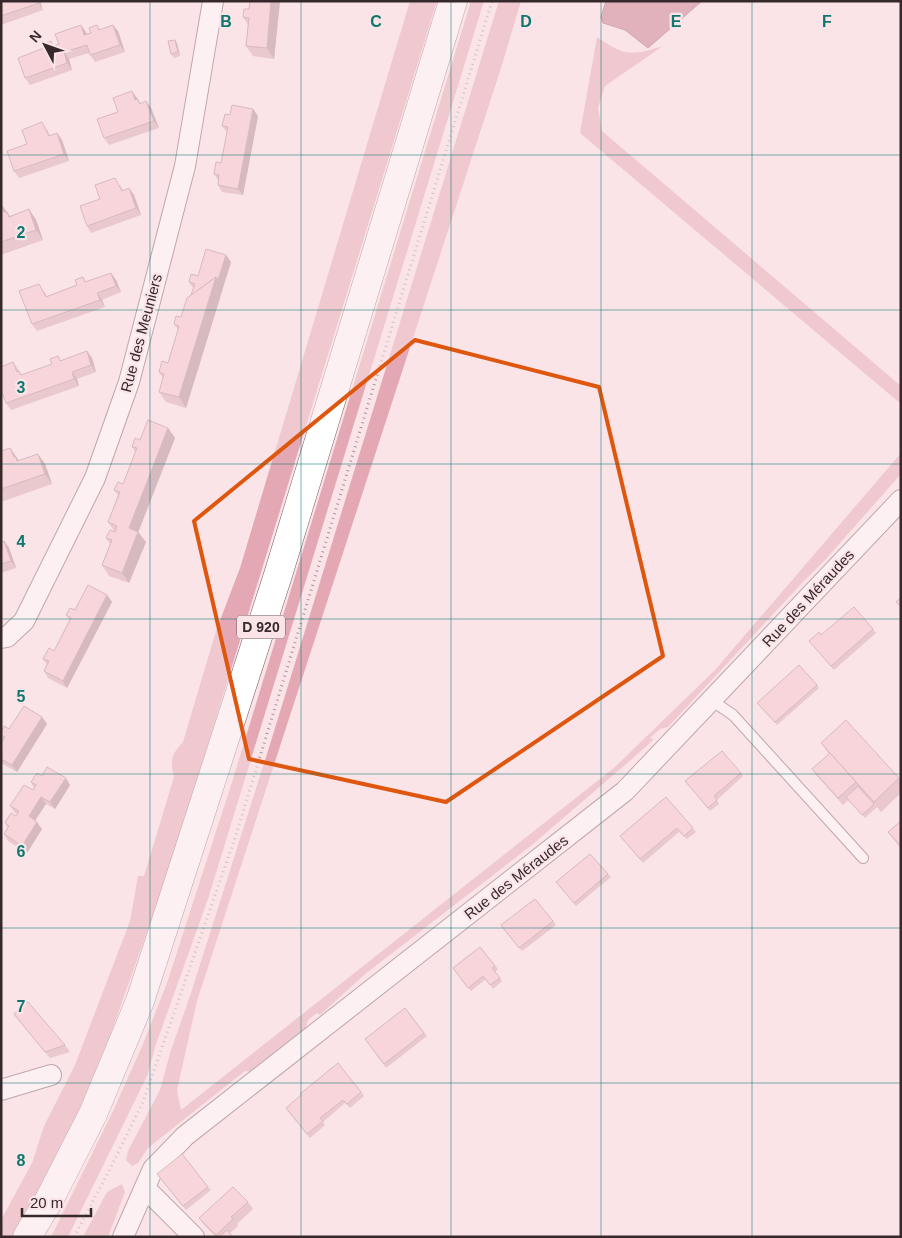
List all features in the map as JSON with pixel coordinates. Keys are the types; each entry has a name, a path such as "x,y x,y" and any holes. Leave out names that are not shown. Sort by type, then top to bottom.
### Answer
{"main road":[{"name":"D 920","path":"27,1237 49,1200 93,1114 140,1002 281,565 453,1"}],"street":[{"name":"Rue des Meuniers","path":"1,638 7,637 24,621 95,478 129,382 185,166 213,1"},
{"name":"Rue des Méraudes","path":"123,1237 153,1168 185,1136 625,791 901,500"},
{"path":"1,1090 51,1075"},
{"path":"145,1188 194,1237"}],"lane":[{"path":"711,700 733,715 863,858"}],"path":[{"path":"74,1237 143,1102 235,838 492,1"}],"highlighted area":[{"path":"415,340 599,387 663,656 446,802 249,759 194,521"}],"shaded area":[{"path":"410,1 437,1 172,861 110,1036 76,1117 15,1237 1,1237 1,1220 32,1163 44,1126 75,1065 130,921 138,876 144,876 174,777 173,758 183,742 216,631 240,568"},
{"path":"471,1 484,1 208,899 155,1047 148,1074 68,1237 51,1237 114,1109 143,1044 167,983 233,779"},
{"path":"499,1 521,1 502,65 197,1001 177,1090 181,1110 615,767 715,670 901,453 901,474 825,560 668,727 660,729 650,738 654,739 640,752 532,845 364,975 320,1015 317,1013 308,1020 306,1028 250,1072 245,1071 148,1148 138,1163 132,1166 126,1160 128,1151 160,1090 171,1050 267,754"},
{"path":"606,1 702,1 648,48 625,30 603,23 601,17"},
{"path":"597,37 621,51 635,53 663,46 605,86 598,108 602,131 901,386 901,404 580,133"},
{"path":"122,1184 125,1192 108,1237 83,1237 107,1192"}],"building":[{"path":"1,1 38,1 39,3 1,16"},
{"path":"250,1 271,1 267,48 246,46 249,18 243,17 244,9 249,9"},
{"path":"81,25 84,35 91,33 89,28 97,25 99,30 113,25 120,45 90,55 87,45 64,52 67,63 25,78 18,58 44,48 43,44 51,41 53,46 59,44 55,34"},
{"path":"175,40 178,52 171,54 168,41"},
{"path":"132,91 135,100 137,99 140,104 146,101 154,121 104,138 97,119 118,112 113,98"},
{"path":"232,105 253,109 238,189 218,185 219,175 214,174 216,162 221,163 228,127 222,126 225,114 230,115"},
{"path":"42,122 49,136 57,133 64,154 14,171 7,151 27,144 22,130"},
{"path":"115,178 122,191 129,188 136,208 87,226 80,206 100,199 95,185"},
{"path":"1,204 4,212 7,212 9,217 29,209 36,230 1,242"},
{"path":"206,249 226,255 218,280 216,277 191,295 195,284 189,282 191,274 198,276"},
{"path":"111,273 116,286 97,293 100,300 32,324 19,291 39,284 46,297 77,285 75,280 83,277 85,282"},
{"path":"216,277 179,397 159,392 164,374 159,372 162,361 168,363 179,326 174,324 176,316 181,317 187,298"},
{"path":"87,351 91,365 72,372 74,379 6,403 1,390 1,367 13,362 17,372 19,371 21,375 52,364 50,359 58,356 60,361"},
{"path":"148,420 168,428 129,528 138,532 122,573 102,565 112,540 106,538 110,530 115,532 117,526 108,522 120,492 114,490 118,482 123,484 137,448 132,447 135,438 140,440"},
{"path":"10,448 17,461 38,454 45,474 1,489 1,451"},
{"path":"4,541 11,561 1,564 1,542"},
{"path":"88,585 107,595 63,681 44,671 49,661 43,659 49,648 54,651 71,618 66,615 70,608 75,610"},
{"path":"901,597 901,607 896,602"},
{"path":"854,607 873,629 831,666 809,641 819,632 821,635"},
{"path":"799,665 817,685 775,722 757,703"},
{"path":"24,706 42,717 12,765 1,759 1,743 5,737 1,735 1,732 4,726 9,729"},
{"path":"846,720 899,778 874,802 821,743"},
{"path":"722,751 741,773 714,796 717,800 708,808 685,781"},
{"path":"830,753 856,782 838,798 812,769"},
{"path":"47,767 66,778 50,802 41,797 29,816 37,822 22,846 4,834 9,826 5,823 11,813 16,816 19,811 10,806 24,785 33,790 36,785 31,782 37,773 42,776"},
{"path":"858,786 874,804 862,815 846,797"},
{"path":"666,797 693,828 684,836 677,828 640,859 620,836"},
{"path":"901,821 901,846 888,832"},
{"path":"590,854 608,874 574,903 556,882"},
{"path":"535,899 553,921 519,948 501,925"},
{"path":"480,947 495,966 492,968 500,978 490,985 483,976 468,988 453,968"},
{"path":"28,1002 65,1045 45,1052 14,1014"},
{"path":"405,1008 424,1033 384,1064 365,1039"},
{"path":"338,1063 361,1092 347,1104 343,1100 320,1118 323,1121 307,1134 286,1108"},
{"path":"182,1154 208,1187 183,1206 157,1174"},
{"path":"233,1187 248,1202 231,1217 233,1219 216,1235 199,1218"},
{"path":"227,1230 233,1237 219,1237"}]}
